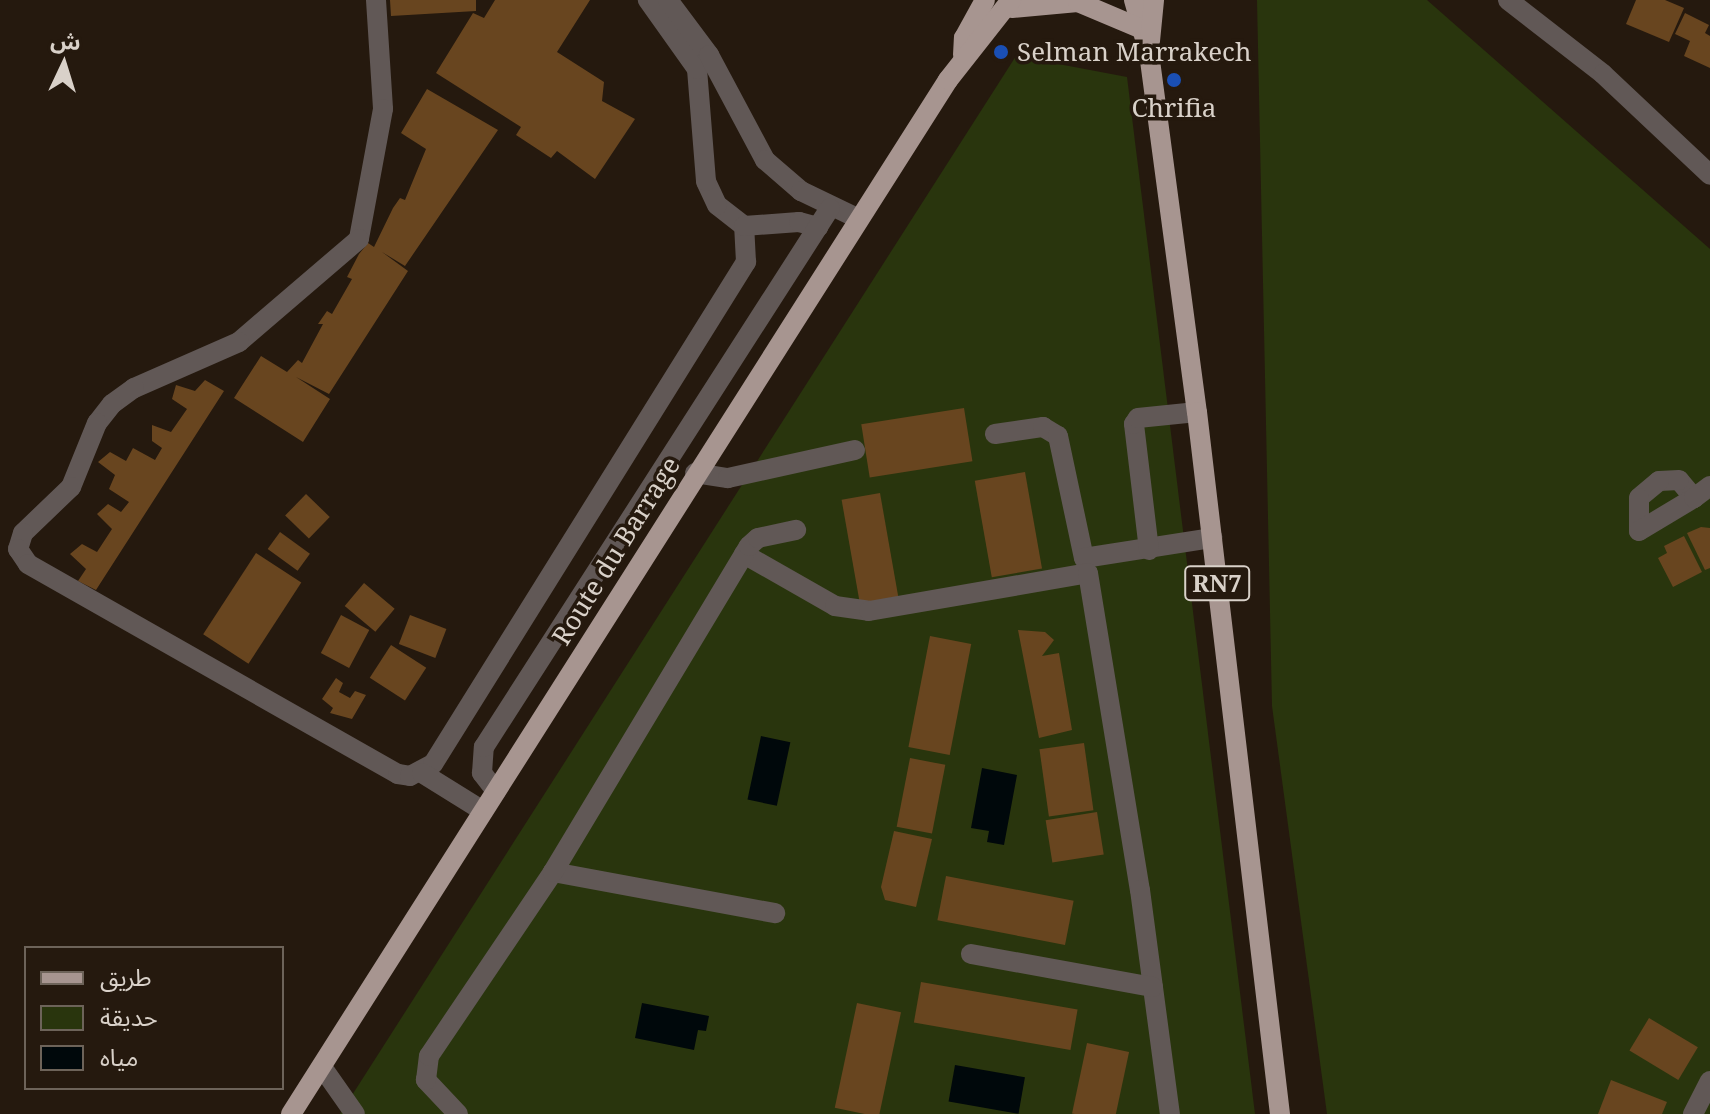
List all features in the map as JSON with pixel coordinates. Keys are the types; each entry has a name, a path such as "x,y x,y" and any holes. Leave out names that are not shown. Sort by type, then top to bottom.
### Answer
{"main road":[{"path":"962,59 964,38 985,0"},
{"name":"RN7","path":"1134,0 1149,53 1197,412 1280,1114"},
{"name":"RN7","path":"1149,53 1154,0"},
{"path":"1016,3 1078,2 1142,29"},
{"name":"Route du Barrage","path":"291,1114 695,473 962,59 993,22 1016,3"}],"street":[{"path":"376,0 383,109 359,239 239,342 134,388 112,404 97,423 71,487 23,533 18,549 28,564 398,774 422,773 483,811"},
{"path":"422,773 433,764 742,271 748,244 744,226 717,205 708,190 697,69 648,0"},
{"path":"668,0 709,55 765,160 782,178 830,208 859,219"},
{"path":"1508,0 1603,74 1710,175"},
{"path":"496,791 482,773 484,747 830,208"},
{"path":"744,226 799,222 818,227"},
{"path":"1149,550 1134,424 1138,418 1197,412"},
{"path":"995,434 1043,427 1058,436 1084,558 1212,538"},
{"path":"695,473 728,478 855,450"},
{"path":"458,1114 426,1080 424,1066 553,872 744,554 758,538 796,530"},
{"path":"744,554 835,606 869,611 1088,573 1170,1114"},
{"path":"553,872 775,913"},
{"path":"971,954 1153,987"},
{"path":"322,1067 355,1114"},
{"path":"1693,1114 1710,1081"}],"green space":[{"path":"1257,0 1427,0 1710,249 1710,1114 1327,1114 1272,706"},
{"path":"1016,56 1127,77 1255,1114 340,1114"}],"water":[{"path":"761,736 790,742 777,806 747,800"},
{"path":"982,768 1017,775 1004,845 987,842 989,831 971,828"},
{"path":"642,1003 709,1016 706,1031 698,1030 694,1050 635,1038"},
{"path":"955,1065 1025,1077 1018,1114 949,1101"}],"building":[{"path":"390,0 476,0 476,11 391,16"},
{"path":"495,0 590,0 557,52 604,82 602,101 635,119 595,179 557,151 551,158 516,135 521,127 436,73 473,13 484,18"},
{"path":"1636,0 1665,0 1684,8 1669,42 1626,24"},
{"path":"1685,13 1709,25 1705,33 1710,36 1710,68 1684,56 1690,41 1675,34"},
{"path":"427,89 498,130 405,266 382,252 408,271 329,394 296,377 330,399 303,442 234,398 261,356 287,372 298,360 302,363 323,324 318,324 327,311 332,314 352,279 347,277 359,254 368,243 374,247 393,208 400,198 405,200 426,149 401,133"},
{"path":"205,380 224,391 96,590 78,581 86,569 70,554 82,544 97,552 112,529 97,514 108,504 121,512 129,502 109,489 115,475 98,462 110,452 126,461 133,448 155,460 162,448 152,441 152,425 171,432 187,409 172,399 176,385 195,391"},
{"path":"964,408 972,461 870,478 861,424"},
{"path":"1025,472 1042,569 992,577 975,481"},
{"path":"880,493 898,596 860,603 842,500"},
{"path":"306,494 330,517 309,539 285,516"},
{"path":"1701,527 1710,528 1710,568 1705,570 1687,533"},
{"path":"280,532 310,554 298,571 268,549"},
{"path":"1684,536 1702,572 1673,587 1658,558 1667,553 1664,546"},
{"path":"256,553 301,582 248,664 203,634"},
{"path":"364,583 395,609 375,632 345,606"},
{"path":"341,615 369,630 349,668 321,653"},
{"path":"410,615 446,629 435,658 399,644"},
{"path":"1018,630 1045,632 1054,640 1042,656 1059,653 1072,730 1039,738"},
{"path":"930,636 971,644 950,755 908,747"},
{"path":"391,645 426,668 405,701 370,678"},
{"path":"336,678 343,683 339,692 350,698 355,691 366,695 352,719 330,713 333,708 322,699"},
{"path":"1084,743 1093,810 1049,817 1039,749"},
{"path":"910,758 945,765 932,834 897,827"},
{"path":"1097,812 1104,854 1052,863 1046,820"},
{"path":"894,831 932,839 916,907 885,900 881,887"},
{"path":"946,876 1074,901 1065,945 937,920"},
{"path":"921,982 1078,1010 1070,1050 914,1022"},
{"path":"857,1003 901,1012 879,1114 835,1108"},
{"path":"1649,1018 1698,1047 1678,1080 1629,1051"},
{"path":"1087,1043 1129,1052 1116,1114 1072,1113"},
{"path":"1611,1080 1667,1102 1662,1114 1598,1114"}],"place":[{"name":"Selman Marrakech","path":"1001,52"},
{"name":"Chrifia","path":"1174,80"}]}
